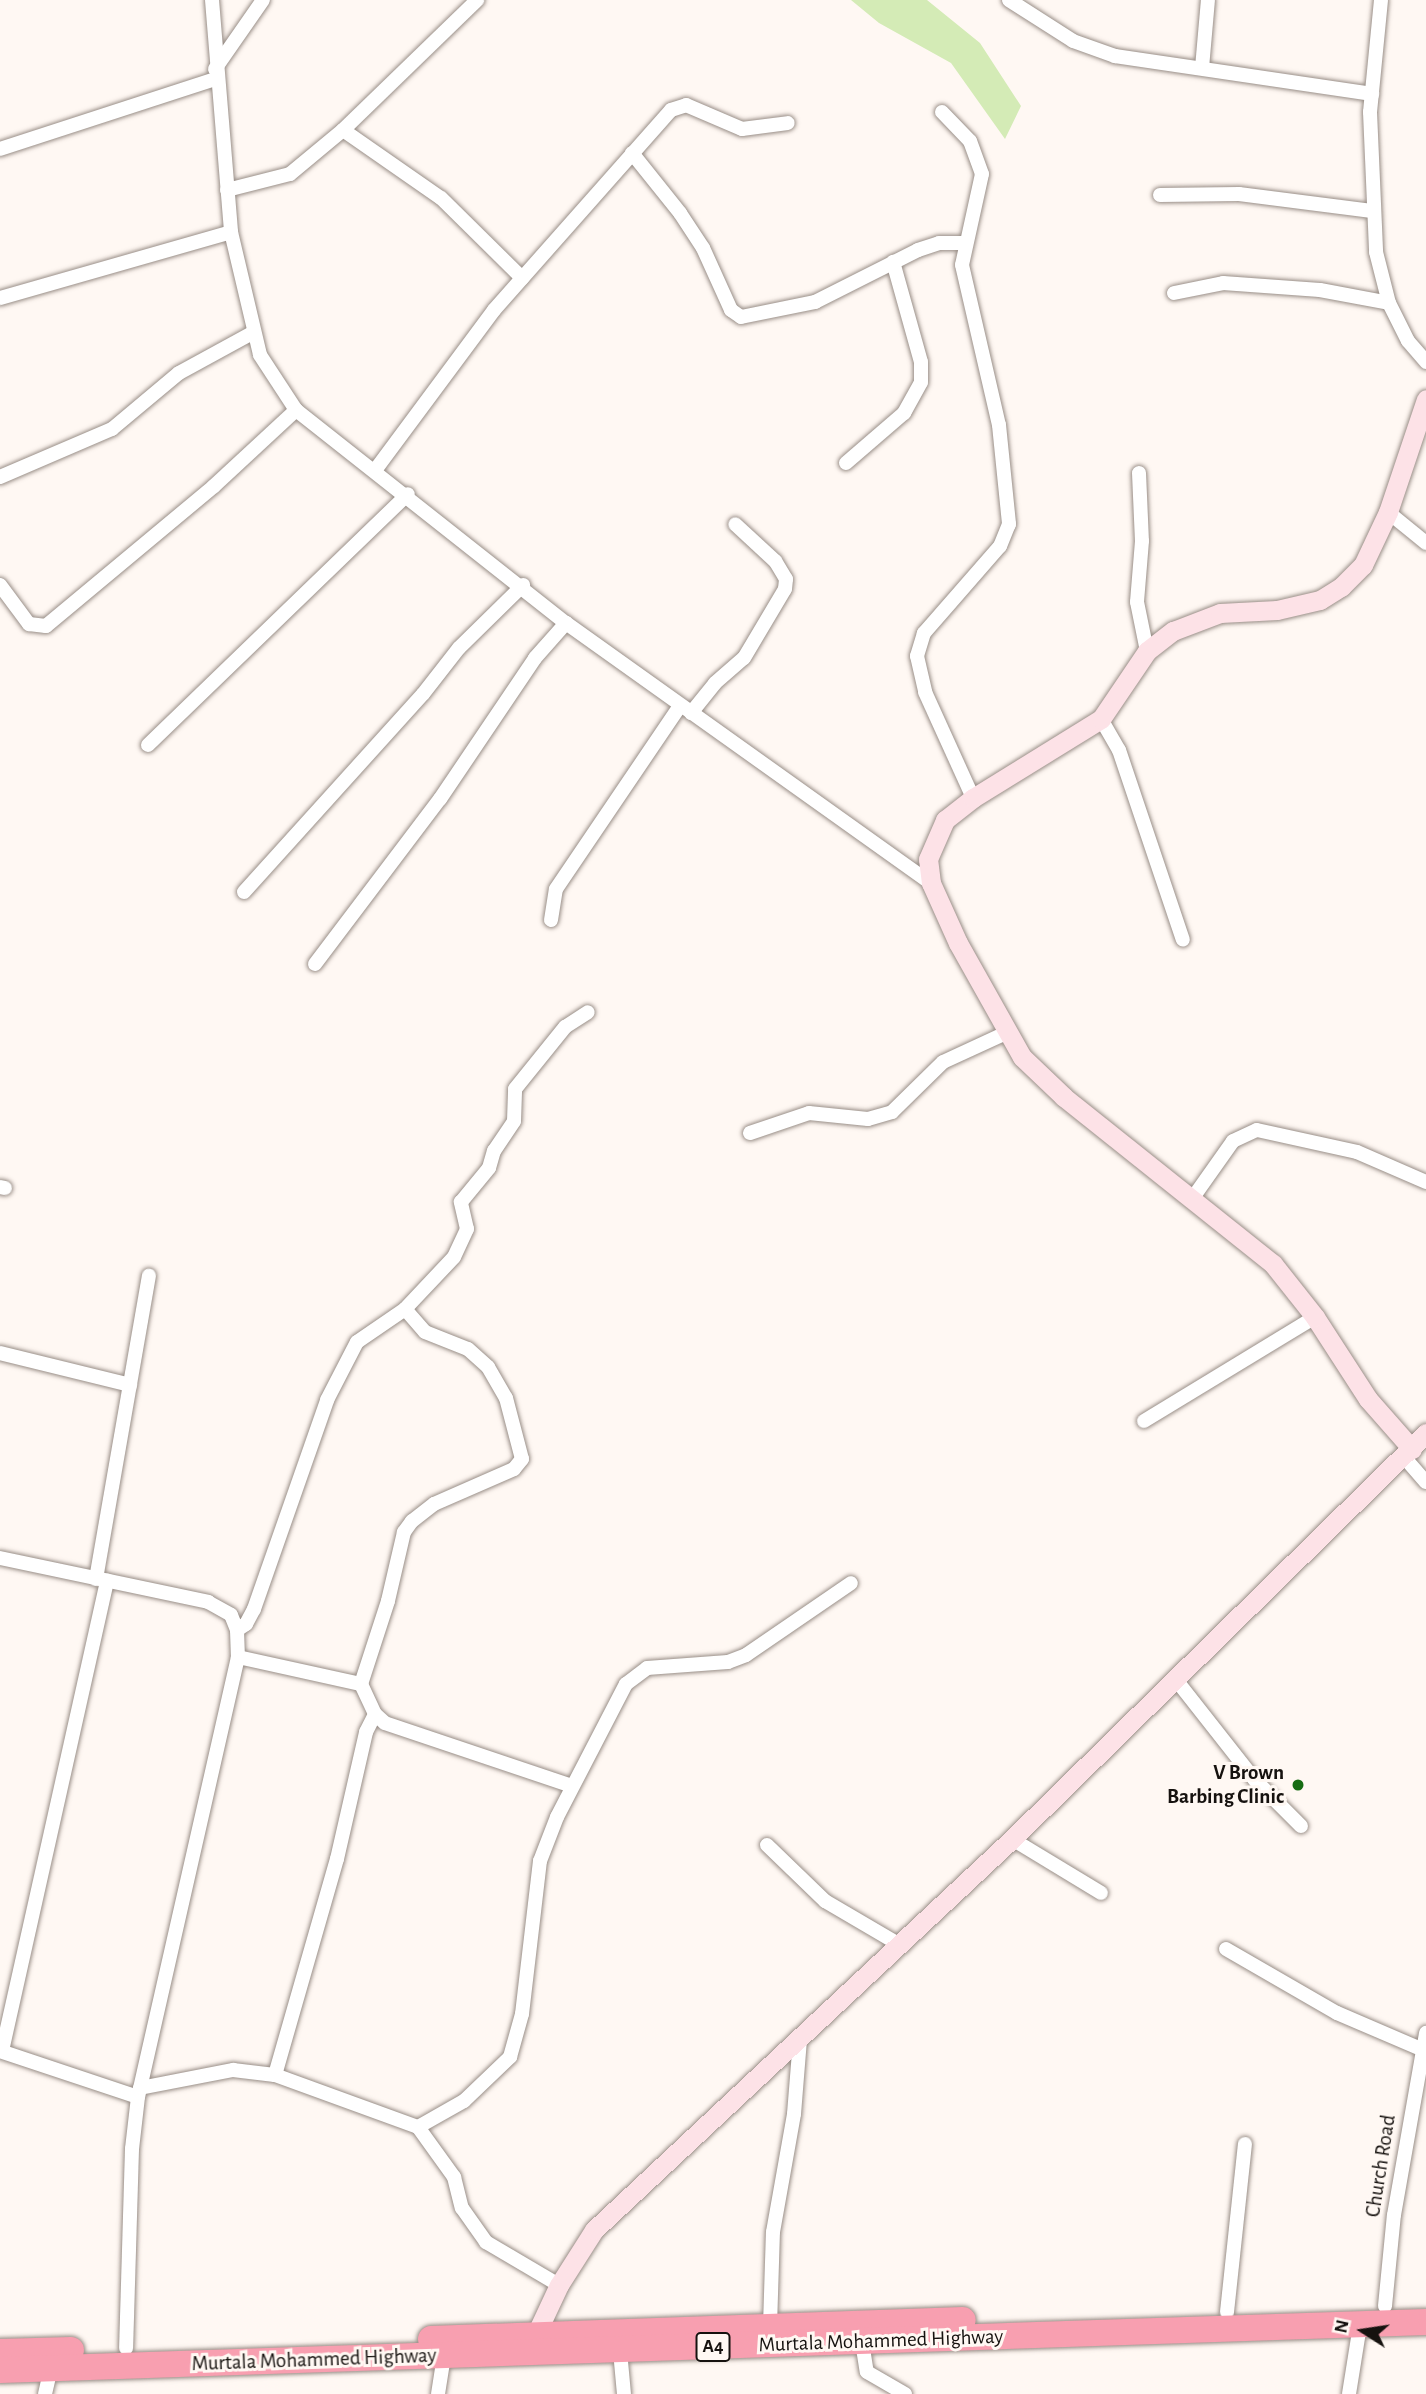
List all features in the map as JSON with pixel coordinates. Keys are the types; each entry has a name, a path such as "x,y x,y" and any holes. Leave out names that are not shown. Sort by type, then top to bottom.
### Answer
{"highway":[{"name":"A4","path":"0,2352 126,2348 312,2351 536,2334 1426,2305"},
{"name":"Murtala Mohammed Highway","path":"0,2370 48,2381 312,2351 444,2356 1426,2322"}],"street":[{"path":"212,0 231,232 252,333 275,384 296,410 408,494 523,585 566,623 931,883"},
{"path":"0,149 216,74 263,0"},
{"path":"227,190 290,174 343,130 477,0"},
{"path":"1009,0 1090,49 1152,63 1372,94"},
{"path":"1202,68 1208,0"},
{"path":"1381,0 1372,94 1372,211 1389,303 1408,341 1426,362"},
{"path":"376,469 522,278 671,110 686,105 742,129 788,123"},
{"path":"942,112 971,141 982,174 966,243 964,279 999,425 1009,524 1000,546 924,633 917,656 925,692 973,798"},
{"path":"343,130 441,198 522,278"},
{"path":"632,153 680,213 703,248 731,310 741,317 815,302 893,262 939,243 966,243"},
{"path":"1160,195 1239,194 1372,211"},
{"path":"0,298 231,232"},
{"path":"846,463 904,413 921,382 921,362 893,262"},
{"path":"1174,293 1223,283 1321,290 1389,303"},
{"path":"0,477 113,429 179,373 252,333"},
{"path":"1426,399 1388,512 1363,565 1331,595 1277,610 1220,613 1196,620 1147,651 1101,719 973,798 945,820 932,842 928,859 931,883 1006,1033 1022,1057 1063,1097 1273,1264 1315,1317 1426,1482"},
{"path":"0,585 29,624 46,626 214,486 296,410"},
{"path":"1139,473 1142,541 1136,602 1147,651"},
{"path":"148,745 408,494"},
{"path":"1388,512 1426,543"},
{"path":"551,920 556,889 685,710 744,658 785,589 786,579 779,567 736,524"},
{"path":"244,892 415,703 459,648 523,585"},
{"path":"315,964 440,799 535,658 566,623"},
{"path":"1101,719 1119,750 1183,940"},
{"path":"237,1630 246,1624 254,1609 322,1413 357,1342 405,1309 462,1244 467,1229 461,1202 485,1174 514,1121 515,1089 565,1027 588,1012"},
{"path":"750,1133 809,1113 867,1119 892,1112 943,1062 1006,1033"},
{"path":"1192,1199 1233,1141 1257,1130 1357,1152 1426,1182"},
{"path":"149,1276 130,1385 102,1580 1,2051 139,2092 233,2070 275,2075 418,2127 454,2177 462,2208 486,2242 559,2285"},
{"path":"405,1309 425,1332 468,1349 488,1367 506,1398 522,1459 514,1469 434,1504 412,1521 398,1552 388,1601 361,1684 375,1714 385,1723 572,1787"},
{"path":"1144,1421 1315,1317"},
{"path":"0,1353 130,1385"},
{"path":"536,2334 559,2285 594,2230 800,2040 1177,1681 1426,1433"},
{"path":"0,1558 222,1607 237,1630 238,1657 139,2092 132,2149 126,2348"},
{"path":"418,2127 464,2101 510,2057 522,2014 540,1861 572,1787 636,1674 647,1668 728,1662 746,1655 851,1583"},
{"path":"238,1657 361,1684"},
{"path":"1177,1681 1255,1780 1301,1826"},
{"path":"275,2075 337,1859 366,1732 375,1714"},
{"path":"1012,1839 1101,1893"},
{"path":"766,1845 825,1902 900,1945"},
{"path":"1226,1949 1337,2013 1420,2049"},
{"name":"Church Road","path":"1385,2306 1420,2049 1426,2033"},
{"path":"770,2326 773,2232 794,2114 800,2040"},
{"path":"1227,2312 1245,2144"},
{"path":"1349,2394 1360,2325"},
{"path":"862,2342 867,2372 905,2394"},
{"path":"620,2351 624,2394"},
{"path":"438,2394 444,2356"}],"green space":[{"path":"851,0 927,0 980,43 1021,106 1005,139 951,63 879,23"}],"place":[{"name":"V Brown Barbing Clinic","path":"1298,1785"}]}
